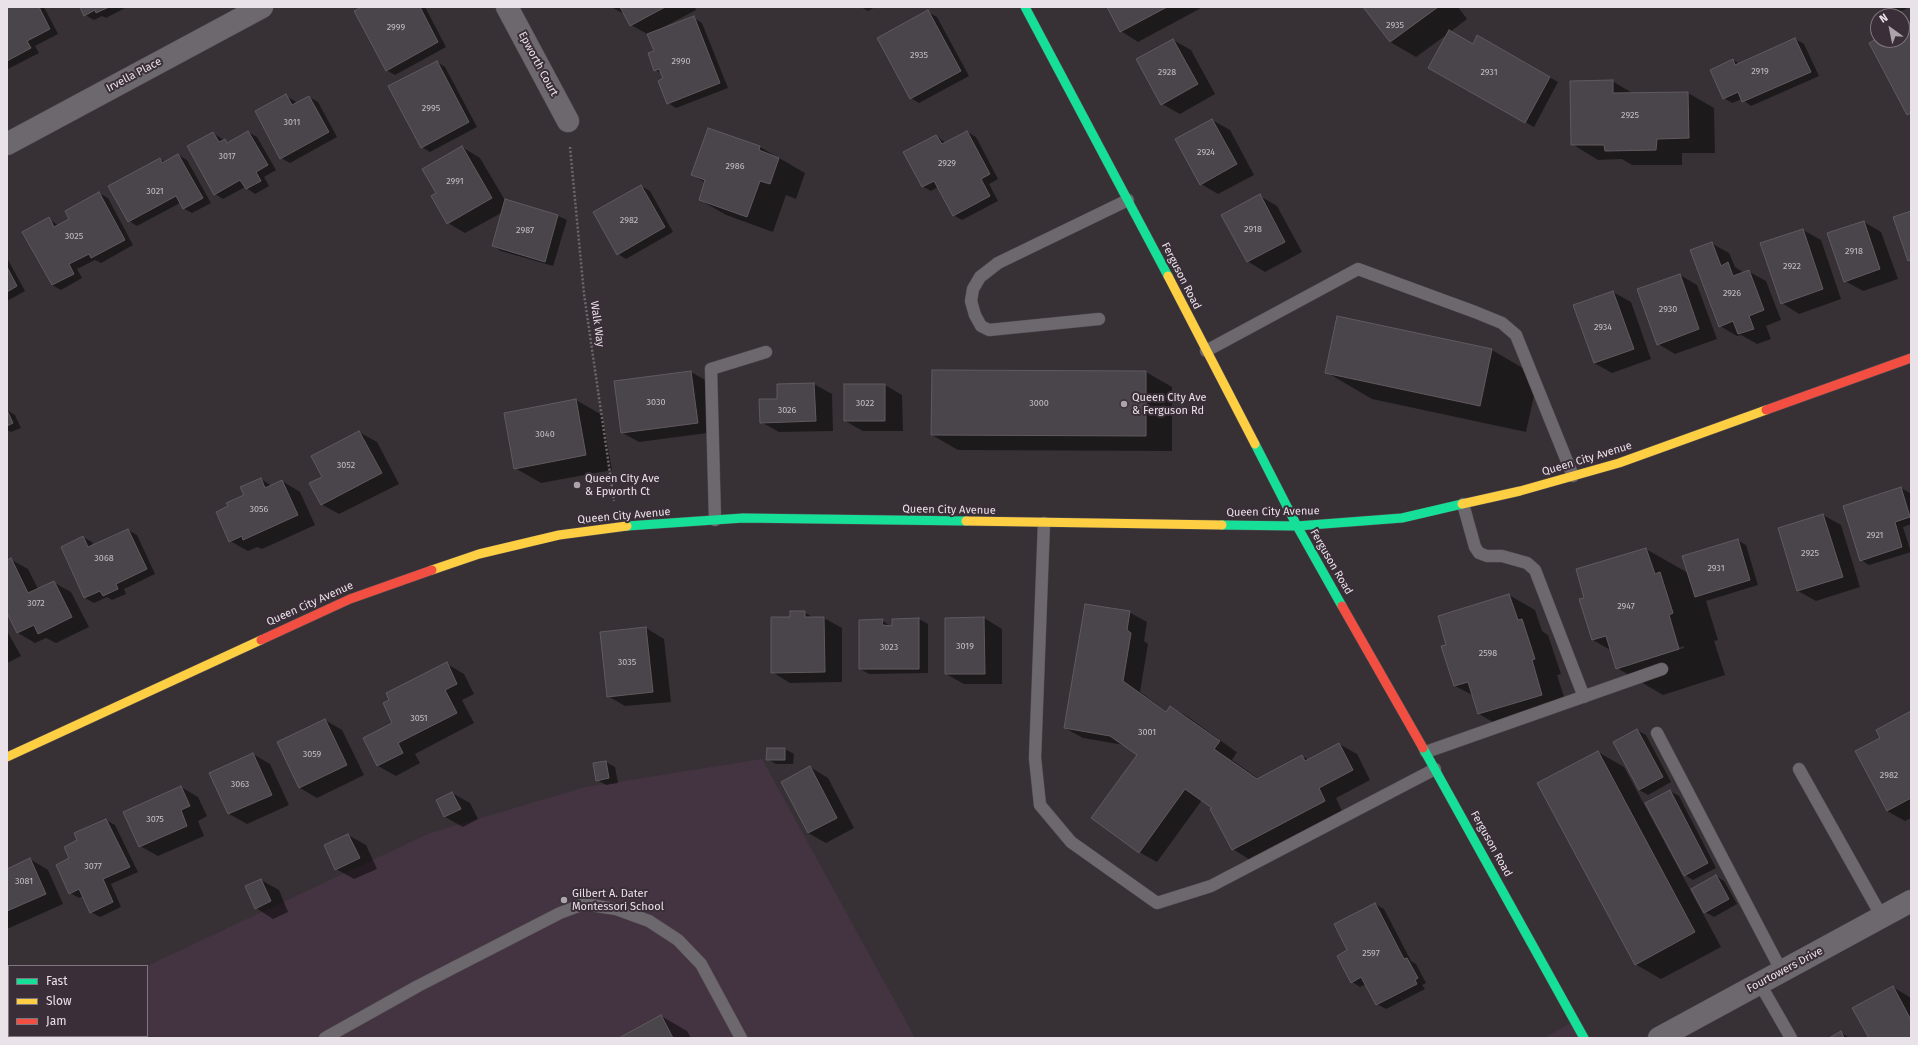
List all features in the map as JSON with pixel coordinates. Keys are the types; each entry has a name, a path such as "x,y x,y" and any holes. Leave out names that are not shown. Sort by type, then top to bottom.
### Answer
{"main road":[{"name":"Ferguson Road","path":"1025,7 1128,200 1297,526 1426,752 1584,1038"},
{"name":"Queen City Avenue","path":"7,757 342,602 388,584 479,554 559,534 744,518 1297,526 1402,518 1520,491 1619,463 1911,358"}],"street":[{"name":"Irvella Place","path":"7,144 262,7"},
{"name":"Epworth Court","path":"507,7 568,121"},
{"name":"Fourtowers Drive","path":"1659,1038 1911,902"}],"lane":[{"path":"1099,319 989,330 981,326 975,315 971,300 973,289 980,277 998,263 1128,200"},
{"path":"1206,351 1358,269 1502,323 1516,335 1573,476"},
{"path":"715,520 711,369 766,352"},
{"path":"1463,504 1475,547 1479,553 1487,556 1502,556 1527,563 1535,570 1584,697"},
{"path":"1044,523 1035,758 1040,805 1071,842 1157,903 1211,886 1435,769"},
{"path":"1426,752 1662,670"},
{"path":"1657,733 1782,972"},
{"path":"1799,770 1882,917"},
{"path":"325,1038 418,986 560,912 584,904 623,911 649,921 678,940 701,964 741,1038"},
{"path":"1760,984 1791,1038"}],"path":[{"name":"Walk Way","path":"568,121 584,294 617,528"}],"shaded area":[{"name":"Gilbert A. Dater Montessori School","path":"762,759 915,1038 7,1038 7,993 8,1037 148,1037 148,966 430,833 586,787"},
{"path":"1574,1021 1584,1038 1544,1038"}],"building":[{"path":"7,7 39,7 50,29 27,41 31,48 7,61"},
{"path":"80,7 109,7 96,13 95,10 84,16"},
{"path":"362,7 420,7 438,42 386,71 354,11"},
{"path":"620,7 665,7 630,26"},
{"path":"1107,7 1167,7 1120,32"},
{"path":"1363,7 1438,7 1390,42"},
{"path":"928,10 961,71 910,99 877,38"},
{"path":"694,16 720,83 667,104 658,81 663,78 659,69 654,71 648,53 654,51 647,34"},
{"path":"1910,24 1911,113 1907,115 1872,48 1910,48"},
{"path":"1449,30 1473,44 1477,35 1550,77 1525,123 1428,68"},
{"path":"1795,38 1811,72 1742,102 1738,92 1723,99 1710,70 1733,59 1735,65"},
{"path":"1173,39 1198,84 1161,105 1136,59"},
{"path":"437,61 469,122 421,148 388,86"},
{"path":"1613,80 1613,93 1688,92 1689,138 1657,139 1656,150 1605,151 1604,145 1571,145 1570,81"},
{"path":"286,94 292,105 309,96 329,132 280,159 255,111"},
{"path":"1212,119 1237,164 1200,185 1175,139"},
{"path":"708,128 760,146 759,150 779,158 770,184 760,181 747,217 699,200 705,180 691,175"},
{"path":"248,131 268,165 256,172 261,181 246,189 240,180 214,195 187,146 213,132 219,142 225,139 227,143"},
{"path":"967,131 990,174 981,179 990,196 953,216 934,181 922,187 903,152 936,135 942,144"},
{"path":"462,146 492,198 447,224 431,196 436,193 422,169"},
{"path":"178,154 203,198 183,209 176,196 128,222 108,186 160,158 162,163"},
{"path":"641,185 665,227 617,255 593,212"},
{"path":"99,192 125,240 91,258 89,254 69,264 74,274 52,285 22,232 49,217 54,227 69,219 65,211"},
{"path":"1260,194 1285,242 1247,262 1221,215"},
{"path":"505,199 558,215 545,262 492,246"},
{"path":"1911,211 1911,260 1908,261 1893,217"},
{"path":"1864,221 1880,269 1844,282 1827,233"},
{"path":"1803,229 1823,289 1781,304 1760,243"},
{"path":"1712,242 1721,266 1728,262 1733,276 1749,270 1764,310 1749,316 1754,329 1738,334 1733,321 1719,327 1690,250"},
{"path":"7,267 17,286 7,292"},
{"path":"1680,274 1699,329 1657,345 1637,289"},
{"path":"1613,291 1634,349 1594,363 1573,305"},
{"path":"1337,316 1492,349 1480,406 1325,373"},
{"path":"932,370 1146,371 1146,436 931,435"},
{"path":"691,371 698,423 621,433 614,381"},
{"path":"814,383 816,421 760,423 759,399 777,399 777,384"},
{"path":"844,384 885,384 885,421 844,421"},
{"path":"576,399 586,455 514,469 504,413"},
{"path":"7,410 13,423 7,426"},
{"path":"359,431 382,473 321,505 309,483 322,477 311,456"},
{"path":"261,478 265,488 282,480 298,515 243,540 242,536 229,542 216,512 228,506 226,503 244,495 240,487"},
{"path":"1901,487 1910,517 1895,522 1902,547 1860,561 1843,506"},
{"path":"1823,514 1843,577 1797,591 1778,528"},
{"path":"128,529 147,569 116,584 118,589 103,596 100,591 84,598 61,547 83,536 88,547"},
{"path":"1738,539 1750,580 1695,597 1682,556"},
{"path":"1646,548 1655,574 1660,572 1673,613 1669,615 1679,649 1616,669 1606,636 1592,640 1579,599 1584,598 1576,569"},
{"path":"11,558 28,593 54,581 72,617 38,634 34,625 17,633 7,613 7,560"},
{"path":"1509,594 1518,620 1522,619 1535,659 1532,660 1542,695 1478,714 1468,682 1454,686 1441,646 1446,645 1438,616"},
{"path":"1085,604 1130,611 1127,630 1131,633 1123,681 1166,712 1170,706 1220,741 1214,749 1257,779 1302,755 1305,761 1339,743 1353,770 1319,788 1325,801 1232,850 1210,809 1212,808 1185,789 1139,853 1091,818 1137,755 1110,736 1064,728"},
{"path":"790,611 805,611 805,617 824,617 825,672 771,673 771,617 790,617"},
{"path":"984,617 985,674 945,674 945,618"},
{"path":"919,618 919,669 859,669 859,620 883,619 882,625 892,626 892,619"},
{"path":"646,627 653,692 607,697 600,632"},
{"path":"447,662 457,684 445,690 457,713 398,743 403,753 377,766 363,738 392,723 383,703 389,700 386,693"},
{"path":"1911,711 1911,798 1887,811 1855,751 1880,738 1876,730"},
{"path":"325,719 347,765 299,788 277,742"},
{"path":"1637,729 1663,777 1639,790 1613,742"},
{"path":"767,748 785,748 785,760 766,760"},
{"path":"1598,751 1695,932 1635,965 1537,783"},
{"path":"253,753 272,795 228,814 209,773"},
{"path":"606,761 609,778 596,781 593,763"},
{"path":"810,766 837,818 808,833 781,782"},
{"path":"181,786 190,806 181,810 187,826 139,847 123,812"},
{"path":"1670,790 1708,863 1684,876 1645,803"},
{"path":"452,792 461,809 444,817 436,800"},
{"path":"106,819 130,867 103,879 113,902 90,913 79,889 69,894 56,865 69,858 64,847 77,840 74,833"},
{"path":"348,834 360,858 335,870 324,845"},
{"path":"30,858 46,894 7,911 7,869"},
{"path":"1716,875 1729,899 1704,913 1691,889"},
{"path":"261,879 271,901 255,909 245,886"},
{"path":"1375,903 1404,959 1407,958 1418,978 1415,980 1417,984 1376,1005 1361,977 1351,983 1337,956 1347,950 1334,924"},
{"path":"1893,986 1911,1020 1911,1038 1869,1038 1852,1008"},
{"path":"661,1015 673,1038 619,1038"},
{"path":"1841,1031 1844,1038 1829,1038"}],"traffic: fast":[{"path":"1025,7 1168,276"},
{"path":"1255,444 1297,526 1342,606"},
{"path":"1222,525 1297,526 1402,518 1462,504"},
{"path":"627,526 743,518 966,521"},
{"path":"1423,748 1584,1038"}],"traffic: slow":[{"path":"1168,276 1255,444"},
{"path":"1462,504 1520,491 1619,463 1766,410"},
{"path":"966,521 1222,525"},
{"path":"432,570 479,554 559,535 627,526"},
{"path":"7,757 261,640"}],"traffic: jam":[{"path":"1766,410 1911,358"},
{"path":"261,640 350,599 432,570"},
{"path":"1342,606 1423,748"}],"place":[{"name":"Queen City Ave & Ferguson Rd","path":"1124,404"},
{"name":"Queen City Ave & Epworth Ct","path":"577,485"},
{"name":"Gilbert A. Dater Montessori School","path":"564,900"}]}
